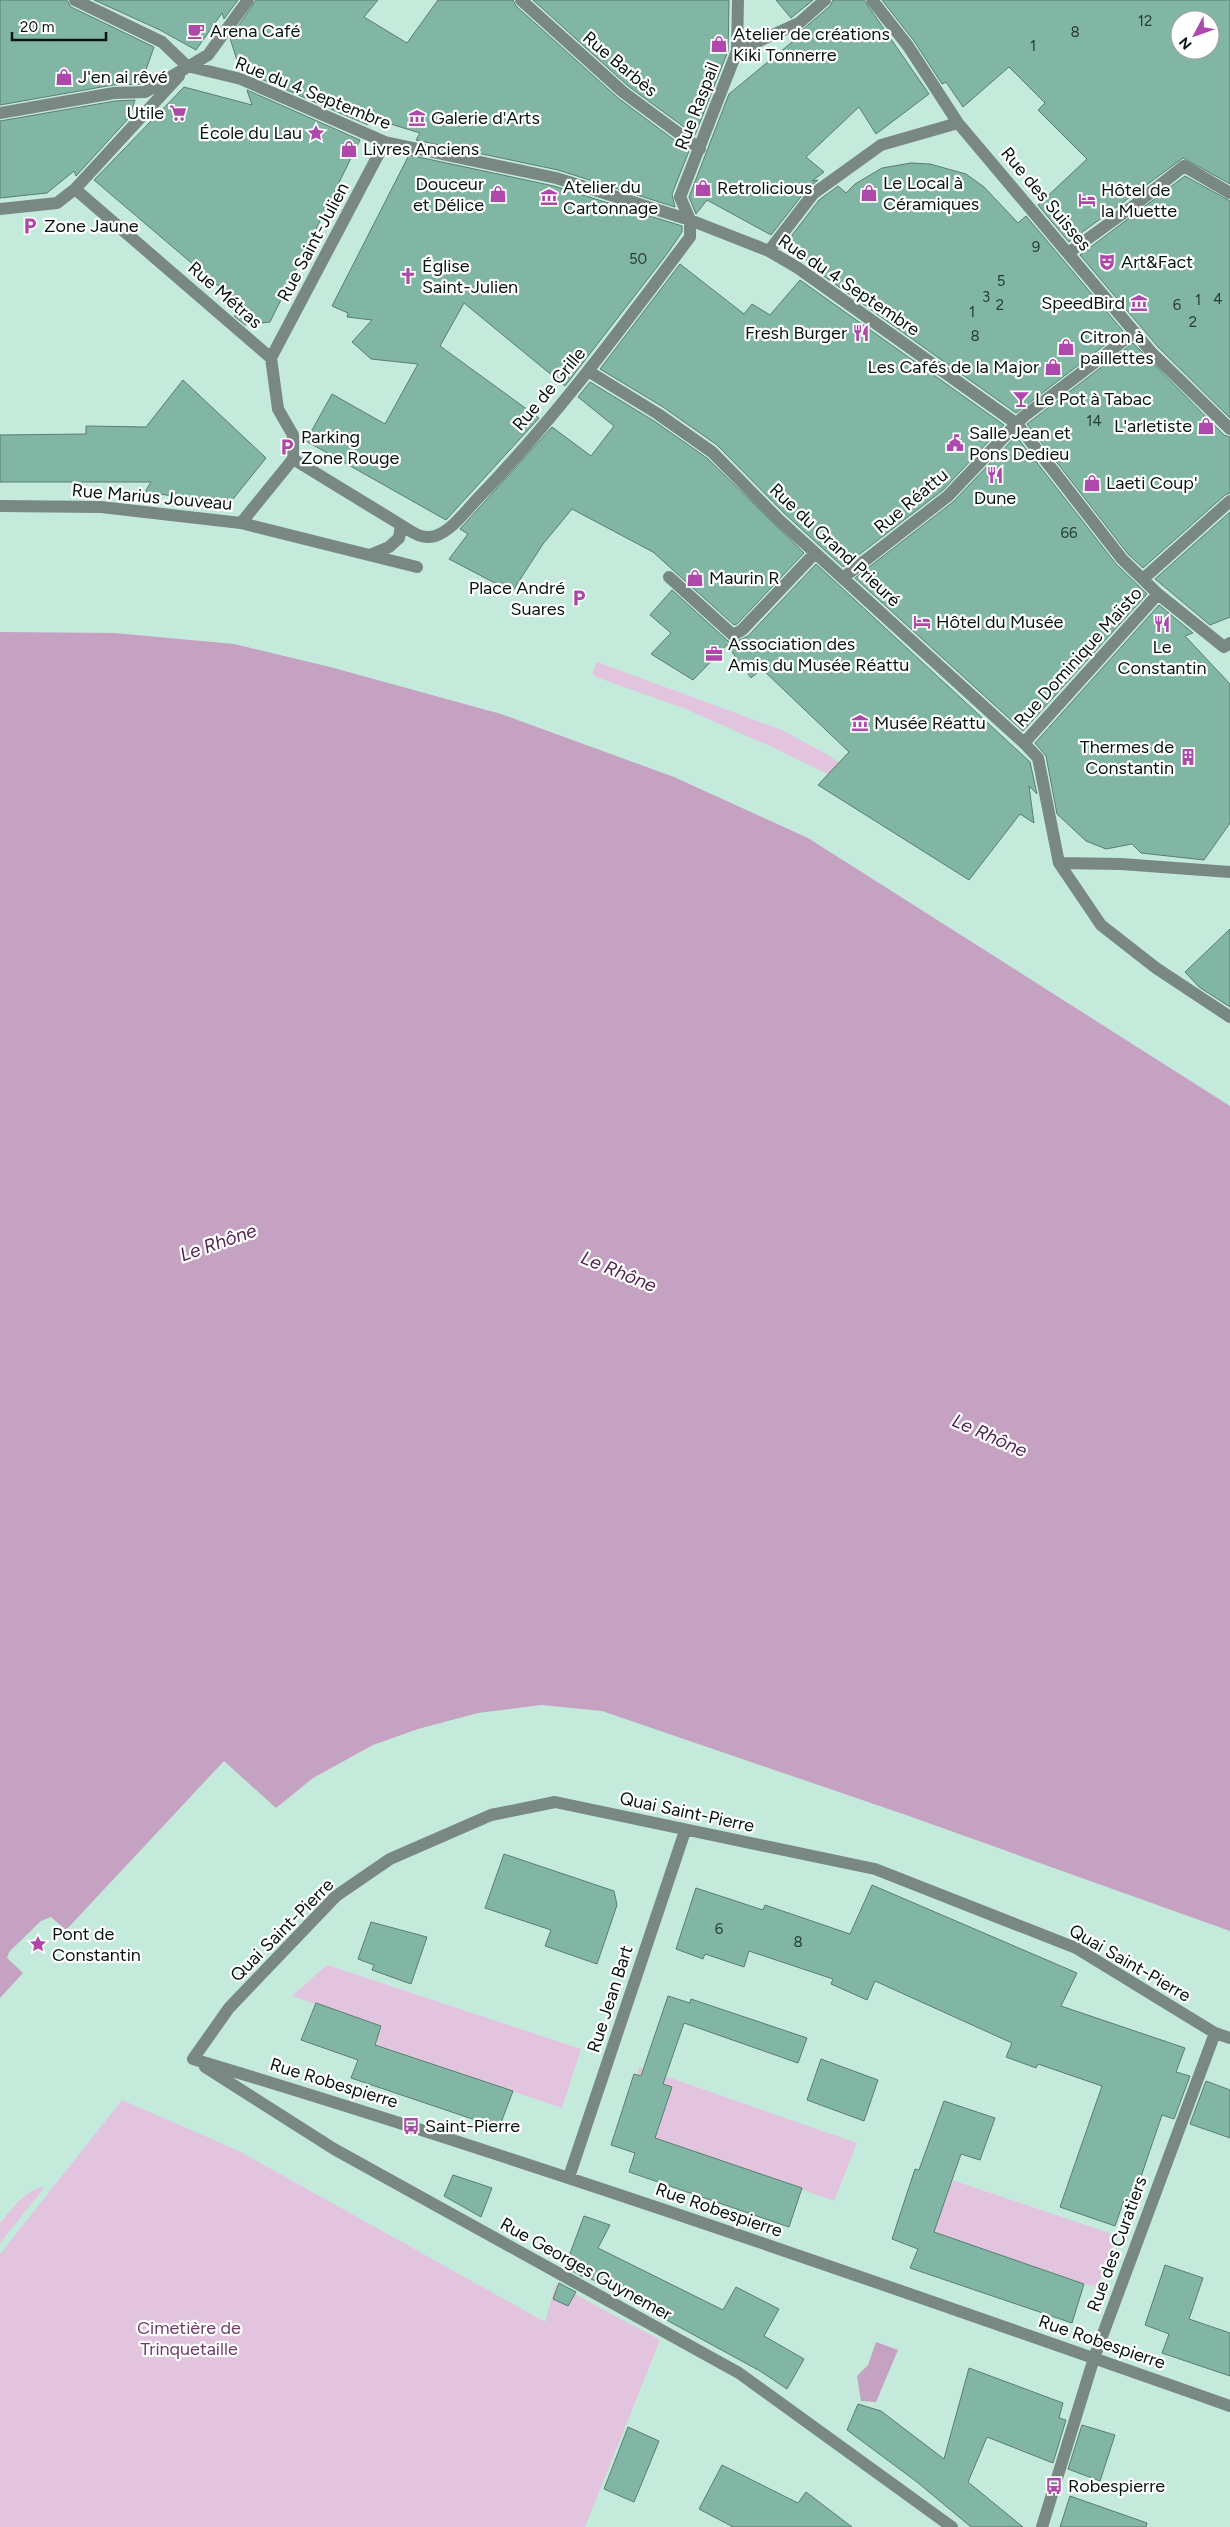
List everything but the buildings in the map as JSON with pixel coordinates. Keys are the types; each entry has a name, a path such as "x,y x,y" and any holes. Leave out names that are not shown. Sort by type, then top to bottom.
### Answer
{"street":[{"path":"75,0 162,42 187,66"},
{"path":"0,113 114,93 145,92 208,55 248,0"},
{"name":"Rue Barbès","path":"521,0 623,92 700,149"},
{"name":"Rue Raspail","path":"690,220 680,197 737,50 738,0"},
{"path":"737,50 799,23 826,0"},
{"name":"Rue des Suisses","path":"872,0 908,46 958,123 1152,353 1230,429"},
{"path":"0,210 57,203 75,189 159,100 187,66"},
{"name":"Rue du 4 Septembre","path":"187,66 242,79 385,142 556,178 690,220 769,251 806,274 1017,424 1122,559 1158,594 1224,647 1230,643"},
{"path":"769,251 814,194 881,144 958,123"},
{"name":"Rue Saint-Julien","path":"271,358 385,142"},
{"path":"1068,252 1136,204 1184,166 1230,193"},
{"name":"Rue Métras","path":"75,189 271,358"},
{"name":"Rue de Grille","path":"293,459 419,536 433,537 445,532 506,467 588,371 690,238 690,220"},
{"name":"Rue Réattu","path":"844,577 948,496 1017,424 1135,332"},
{"path":"241,523 293,459 294,435 278,410 271,358"},
{"name":"Rue du Grand Prieuré","path":"588,371 658,414 712,452 815,553 844,577 1024,743 1038,758 1059,863"},
{"name":"Rue Dominique Maïsto","path":"1143,579 1230,501"},
{"name":"Rue Marius Jouveau","path":"0,506 101,507 241,523 417,568"},
{"path":"370,555 389,547 399,538 401,525"},
{"path":"669,577 733,635 742,630 815,553"},
{"name":"Rue Dominique Maïsto","path":"1024,743 1158,594"},
{"path":"1059,863 1121,864 1230,872"},
{"path":"1059,863 1101,925 1156,968 1230,1017"},
{"name":"Quai Saint-Pierre","path":"193,2059 229,2008 336,1896 390,1859 491,1815 555,1802 685,1831 875,1869 1076,1948 1215,2033 1230,2038"},
{"name":"Rue Jean Bart","path":"569,2178 685,1831"},
{"name":"Rue des Curatiers","path":"1042,2527 1094,2358 1215,2033"},
{"name":"Rue Robespierre","path":"193,2059 329,2100 569,2178 1230,2406"},
{"name":"Rue Georges Guynemer","path":"193,2059 334,2149 739,2373 952,2527"}],"green space":[{"path":"597,662 782,730 828,755 876,788 844,782 770,746 683,708 596,677 592,673"},
{"path":"327,1965 581,2049 562,2108 375,2045 381,2026 292,1996"},
{"path":"639,2067 857,2143 834,2201 655,2138 671,2087 637,2075"},
{"name":"Cimetière de Trinquetaille","path":"122,2100 239,2151 545,2322 556,2284 660,2340 585,2527 0,2527 0,2254"},
{"path":"952,2180 1118,2236 1097,2286 1084,2284 934,2232"},
{"path":"45,2187 0,2243 0,2223 25,2195"}],"water":[{"name":"Le Rhône","path":"0,632 115,633 234,644 330,667 501,714 674,777 808,838 1230,1106 1230,1931 906,1815 602,1711 541,1705 478,1713 418,1729 373,1745 313,1778 276,1808 224,1761 66,1930 51,1917 41,1921 9,1952 7,1958 23,1973 0,1998"},
{"path":"876,2342 898,2350 876,2402 861,2401 857,2376 868,2365"}],"place":[{"name":"Arena Café","path":"196,31"},
{"name":"Atelier de créations Kiki Tonnerre","path":"719,44"},
{"name":"J'en ai rêvé","path":"64,77"},
{"name":"Utile","path":"178,113"},
{"name":"Galerie d'Arts","path":"417,118"},
{"name":"École du Lau","path":"316,133"},
{"name":"Livres Anciens","path":"349,149"},
{"name":"Retrolicious","path":"703,188"},
{"name":"Le Local à Céramiques","path":"869,193"},
{"name":"Douceur et Délice","path":"498,194"},
{"name":"Atelier du Cartonnage","path":"549,197"},
{"name":"Hôtel de la Muette","path":"1087,200"},
{"name":"Zone Jaune","path":"30,226"},
{"name":"Art&Fact","path":"1107,262"},
{"name":"Église Saint-Julien","path":"408,276"},
{"name":"SpeedBird","path":"1139,303"},
{"name":"Fresh Burger","path":"861,333"},
{"name":"Citron à paillettes","path":"1066,347"},
{"name":"Les Cafés de la Major","path":"1053,367"},
{"name":"Le Pot à Tabac","path":"1021,399"},
{"name":"L'arletiste","path":"1206,426"},
{"name":"Salle Jean et Pons Dedieu","path":"955,443"},
{"name":"Parking Zone Rouge","path":"287,447"},
{"name":"Dune","path":"995,475"},
{"name":"Laeti Coup'","path":"1092,483"},
{"name":"Maurin R","path":"695,578"},
{"name":"Place André Suares","path":"579,598"},
{"name":"Hôtel du Musée","path":"922,622"},
{"name":"Le Constantin","path":"1162,624"},
{"name":"Association des Amis du Musée Réattu","path":"714,654"},
{"name":"Musée Réattu","path":"860,723"},
{"name":"Thermes de Constantin","path":"1188,757"},
{"name":"Pont de Constantin","path":"38,1944"},
{"name":"Saint-Pierre","path":"411,2126"},
{"name":"Robespierre","path":"1054,2486"}]}
